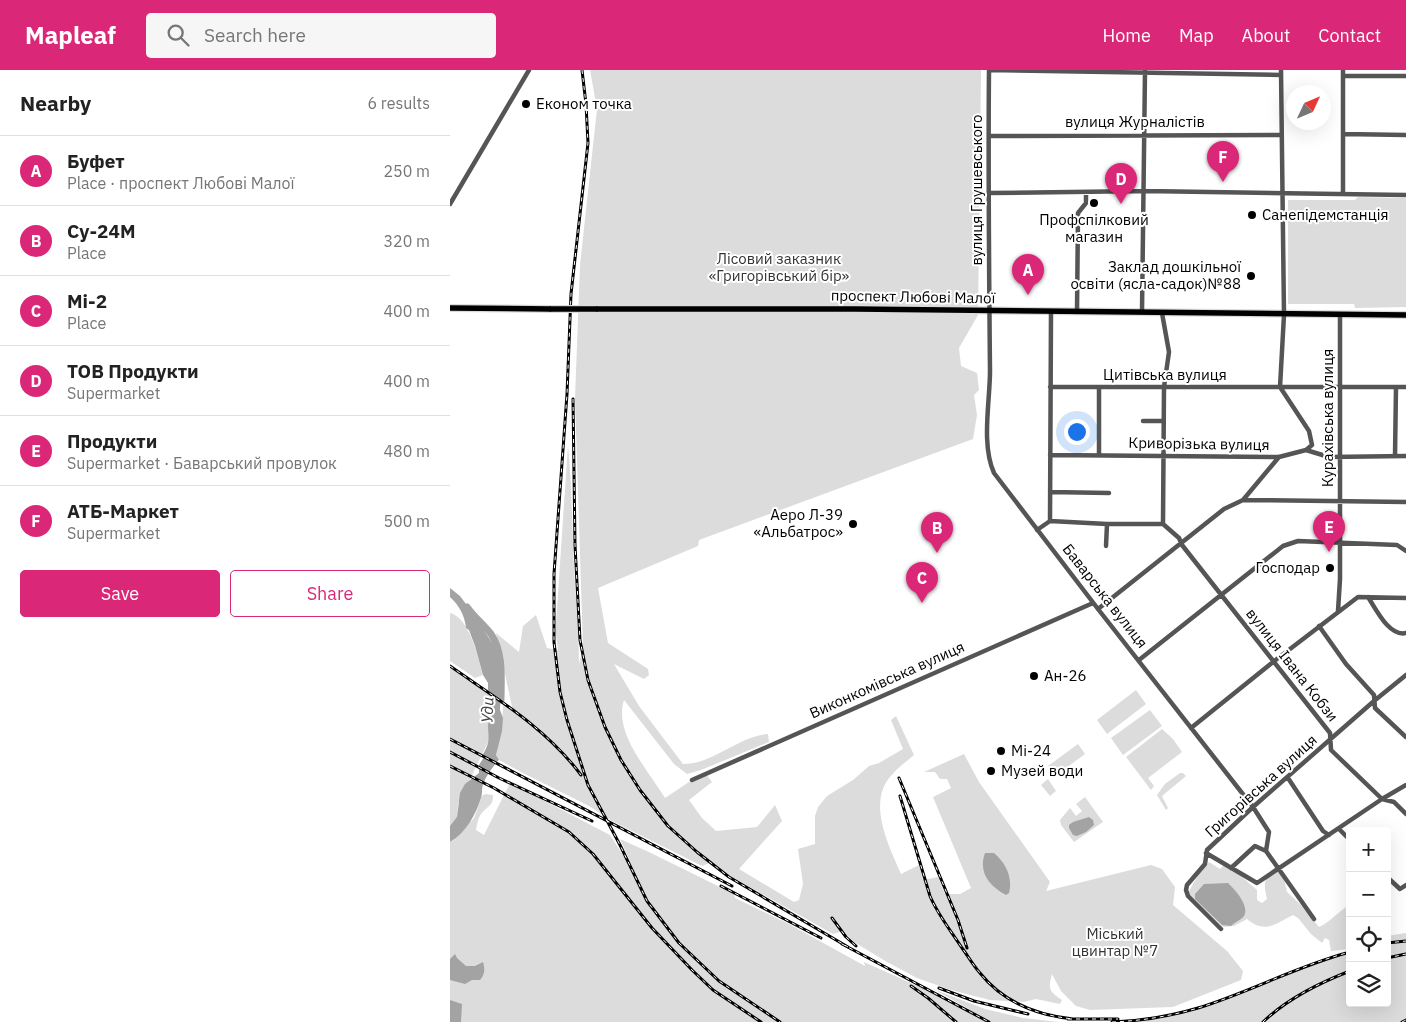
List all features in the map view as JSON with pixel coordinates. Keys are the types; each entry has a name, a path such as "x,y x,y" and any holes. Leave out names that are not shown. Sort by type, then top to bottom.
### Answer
{"main road":[{"name":"проспект Любові Малої","path":"450,308 719,308 1406,316"}],"street":[{"path":"450,204 529,70"},
{"path":"990,70 1281,73 1284,315 1280,387 1309,430 1312,445 1306,450"},
{"name":"вулиця Грушевського","path":"989,311 990,70"},
{"path":"1142,312 1146,134 1145,71"},
{"path":"1343,193 1343,73 1406,76"},
{"path":"1343,134 1406,135"},
{"name":"вулиця Журналістів","path":"989,136 1281,135"},
{"path":"989,193 1145,191 1406,195"},
{"path":"1077,312 1078,213 1086,203 1086,192"},
{"name":"Баварська вулиця","path":"989,311 988,455 994,473 1253,807 1269,832 1266,851"},
{"path":"1050,521 1051,312"},
{"path":"1037,530 1050,521 1163,524 1164,388 1169,352 1162,313"},
{"name":"Курахівська вулиця","path":"1338,611 1340,596 1340,315"},
{"path":"1395,456 1396,387"},
{"name":"Цитівська вулиця","path":"1050,388 1406,387"},
{"path":"1099,388 1099,455"},
{"path":"1143,421 1163,421"},
{"path":"1306,450 1329,457 1406,456"},
{"name":"Криворізька вулиця","path":"1050,455 1279,457 1306,450"},
{"path":"1098,609 1224,509 1242,500 1279,457"},
{"path":"1050,492 1109,493"},
{"path":"1242,500 1406,502"},
{"path":"1106,546 1107,524"},
{"name":"вулиця Івана Кобзи","path":"1163,524 1174,533 1330,733 1331,750 1382,799 1394,802 1406,814"},
{"path":"1140,660 1289,543 1298,541 1398,545 1406,551"},
{"path":"1191,728 1358,597 1406,598"},
{"path":"1368,597 1390,628 1395,632 1404,633"},
{"name":"Виконкомівська вулиця","path":"692,780 1093,603"},
{"path":"1319,626 1346,664 1374,695 1375,708 1406,737"},
{"name":"Григорівська вулиця","path":"1221,929 1188,896 1186,890 1187,885 1205,864 1207,850 1253,807 1406,674"},
{"path":"1288,778 1323,830 1329,835"},
{"path":"1206,853 1257,884 1382,799 1406,785"},
{"path":"1338,829 1346,836"},
{"path":"1231,868 1255,846 1266,851 1314,919"},
{"path":"1391,881 1400,889 1406,885"}],"green space":[{"name":"Лісовий заказник «Григорівський бір»","path":"590,70 981,70 978,315 959,348 961,366 977,373 979,390 974,395 977,415 973,439 699,540 698,546 598,588 608,643 648,669 649,675 644,679 614,664 639,706 683,764 705,760 746,740 768,734 769,742 687,774 674,764 624,700 622,713 628,738 642,764 665,798 692,780 706,774 712,782 689,800 702,818 716,831 757,827 775,805 782,821 739,869 794,902 799,900 803,884 798,849 815,844 815,816 818,807 827,796 853,780 869,766 879,763 903,749 891,720 896,716 914,755 888,779 880,799 880,810 884,833 901,874 919,865 923,880 938,877 945,894 960,894 971,888 933,797 951,788 947,779 940,779 935,772 924,772 964,754 979,782 1050,882 1046,891 1151,865 1162,869 1175,887 1173,905 1227,951 1243,971 1241,980 1173,1007 1090,1010 1076,1006 1061,991 1052,974 1050,986 1054,994 1062,1000 1060,1004 1036,999 1024,1002 990,1000 951,990 917,978 887,962 854,942 843,931 833,934 732,877 712,862 702,866 612,821 589,806 499,760 496,755 502,724 503,705 513,711 496,633 519,652 523,626 536,615 547,648 558,650 556,623 568,445 579,664 583,647 575,398 580,265 597,109"},
{"path":"1358,197 1406,198 1406,307 1355,308 1354,304 1288,304 1288,200 1355,200"},
{"path":"450,613 457,616 468,630 476,649 483,675 475,678 450,661"},
{"path":"450,668 492,697 488,724 489,740 458,804 457,819 450,827"},
{"path":"1136,690 1146,704 1107,734 1097,720"},
{"path":"1150,710 1162,726 1123,755 1111,738"},
{"path":"1162,729 1173,739 1182,752 1148,778 1154,786 1151,790 1126,757"},
{"path":"1078,744 1085,754 1055,776 1048,766"},
{"path":"1180,773 1186,776 1162,796 1168,808 1166,810 1157,795 1165,784"},
{"path":"1048,779 1056,791 1050,796 1041,785"},
{"path":"510,783 610,835 637,877 620,839 734,894 735,898 787,923 865,966 864,962 971,1010 933,989 985,1009 1023,1018 1059,1022 450,1022 450,842 474,818 482,796 485,794 493,795 493,799 480,816 476,830 484,835"},
{"path":"1085,797 1103,822 1074,842 1061,825 1060,820 1070,808 1076,816 1082,811 1076,804"},
{"path":"1209,862 1220,869 1226,863 1257,890 1257,900 1262,903 1267,899 1265,882 1275,867 1284,879 1287,892 1301,905 1319,927 1346,907 1346,949 1331,951 1329,940 1325,938 1322,943 1293,915 1265,927 1253,924 1247,919 1234,926 1223,927 1188,893 1197,877"},
{"path":"1406,933 1406,1022 1134,1022 1190,1011 1346,954 1346,1007 1391,1007 1391,935"}],"shaded area":[{"path":"450,588 460,596 499,653 503,673 500,710 503,718 496,755 499,760 485,780 482,796 470,823 461,834 450,842 450,826 457,817 460,793 465,784 479,773 479,765 484,757 483,754 486,750 489,736 488,724 492,697 488,690 488,683 483,675 469,630 466,628 463,615 450,597"},
{"path":"1089,817 1093,820 1094,825 1086,832 1077,836 1073,835 1069,825"},
{"path":"985,853 994,853 1008,871 1010,887 1009,893 1006,895 986,878 983,866"},
{"path":"1228,883 1245,907 1244,916 1231,926 1222,925 1195,899 1195,894 1204,884"},
{"path":"455,954 466,966 475,966 483,962 484,971 480,980 472,980 465,984 450,980 450,959"},
{"path":"450,1000 462,1004 461,1022 450,1022"}],"waterway":[{"name":"Уди","path":"467,607 491,634 498,649 501,666 501,700"}],"railway":[{"path":"582,70 588,143 571,294 567,394 554,574 554,642 560,692 588,785 647,901 679,943 719,981 780,1022"},
{"path":"573,399 575,545 580,640 588,680 605,727 621,760 640,790 668,826 697,852 729,877 848,947"},
{"path":"450,666 537,729 567,758 581,775"},
{"path":"450,739 732,886"},
{"path":"450,752 499,778 592,821"},
{"path":"450,766 494,788 569,832 593,854 652,928 692,970 713,990 761,1022"},
{"path":"899,778 958,920 967,948"},
{"path":"900,796 933,903 977,970 999,992 1021,1005 1046,1014 1073,1019"},
{"path":"721,886 821,938"},
{"path":"832,918 846,937 856,946"},
{"path":"1391,943 1406,941"},
{"path":"842,944 989,1022"},
{"path":"1112,1022 1156,1018 1198,1008 1311,964 1346,953"},
{"path":"1391,957 1406,954"},
{"path":"1263,1022 1282,1006 1304,992 1346,973"},
{"path":"911,986 956,1022"},
{"path":"939,988 974,1001 1028,1014"},
{"path":"1068,1019 1118,1019"},
{"path":"1402,1022 1406,1020"}],"place":[{"name":"Економ точка","path":"526,104"},
{"name":"АТБ-Маркет","path":"1223,182"},
{"name":"Профспілковий магазин","path":"1094,203"},
{"name":"ТОВ Продукти","path":"1121,204"},
{"name":"Санепідемстанція","path":"1252,215"},
{"name":"Заклад дошкільної освіти (ясла-садок)№88","path":"1251,276"},
{"name":"Буфет","path":"1028,295"},
{"name":"Аеро Л-39 «Альбатрос»","path":"853,524"},
{"name":"Продукти","path":"1329,552"},
{"name":"Су-24М","path":"937,553"},
{"name":"Господар","path":"1330,568"},
{"name":"Мі-2","path":"922,603"},
{"name":"Ан-26","path":"1034,676"},
{"name":"Мі-24","path":"1001,751"},
{"name":"Музей води","path":"991,771"}],"park label":[{"name":"Міський цвинтар №7","path":"1115,942"}]}
